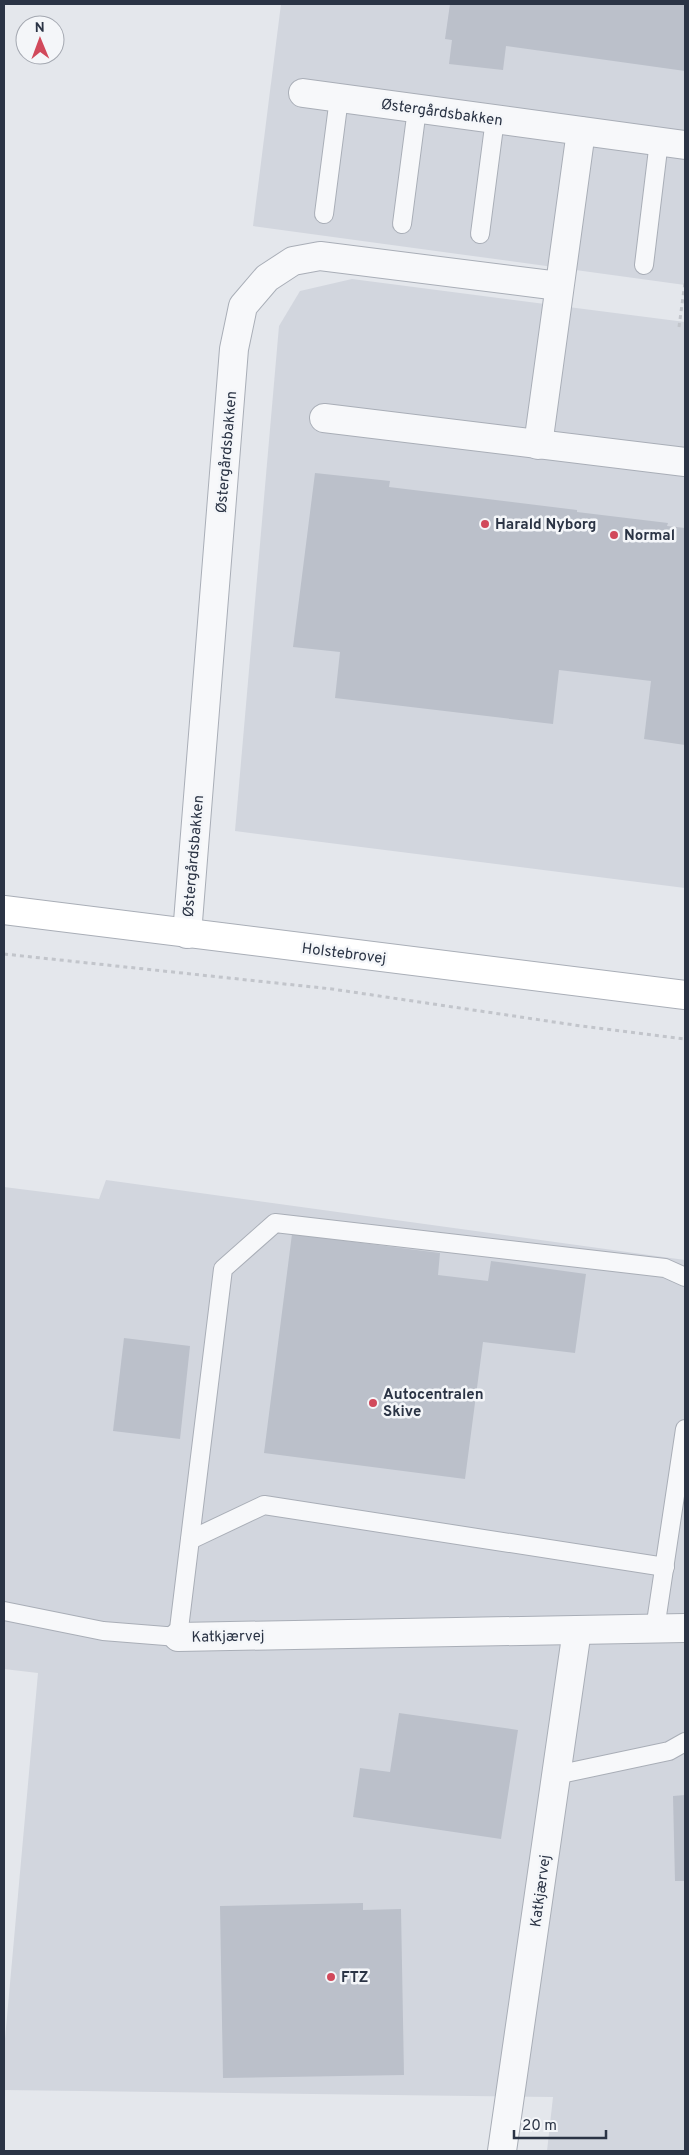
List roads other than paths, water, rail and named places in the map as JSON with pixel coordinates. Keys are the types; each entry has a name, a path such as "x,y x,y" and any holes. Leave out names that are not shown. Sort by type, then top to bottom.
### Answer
{"main road":[{"name":"Holstebrovej","path":"4,910 685,994"}],"street":[{"name":"Østergårdsbakken","path":"303,93 672,143"},
{"path":"538,445 581,131"},
{"name":"Østergårdsbakken","path":"187,934 234,350 244,306 267,278 293,261 320,256 559,286"},
{"path":"324,418 685,462"},
{"name":"Katkjærvej","path":"178,1637 685,1628"},
{"name":"Katkjærvej","path":"502,2151 577,1630"}],"lane":[{"path":"324,214 339,98"},
{"path":"402,224 417,109"},
{"path":"480,234 495,119"},
{"path":"644,265 672,143"},
{"path":"4,1611 102,1631 178,1637 223,1269 274,1224 665,1268 685,1277"},
{"path":"656,1629 685,1429"},
{"path":"190,1540 264,1505 665,1567"},
{"path":"556,1776 669,1751 685,1742"}],"place":[{"name":"Harald Nyborg","path":"485,524"},
{"name":"Normal","path":"614,535"},
{"name":"Autocentralen Skive","path":"373,1403"},
{"name":"FTZ","path":"331,1977"}]}
